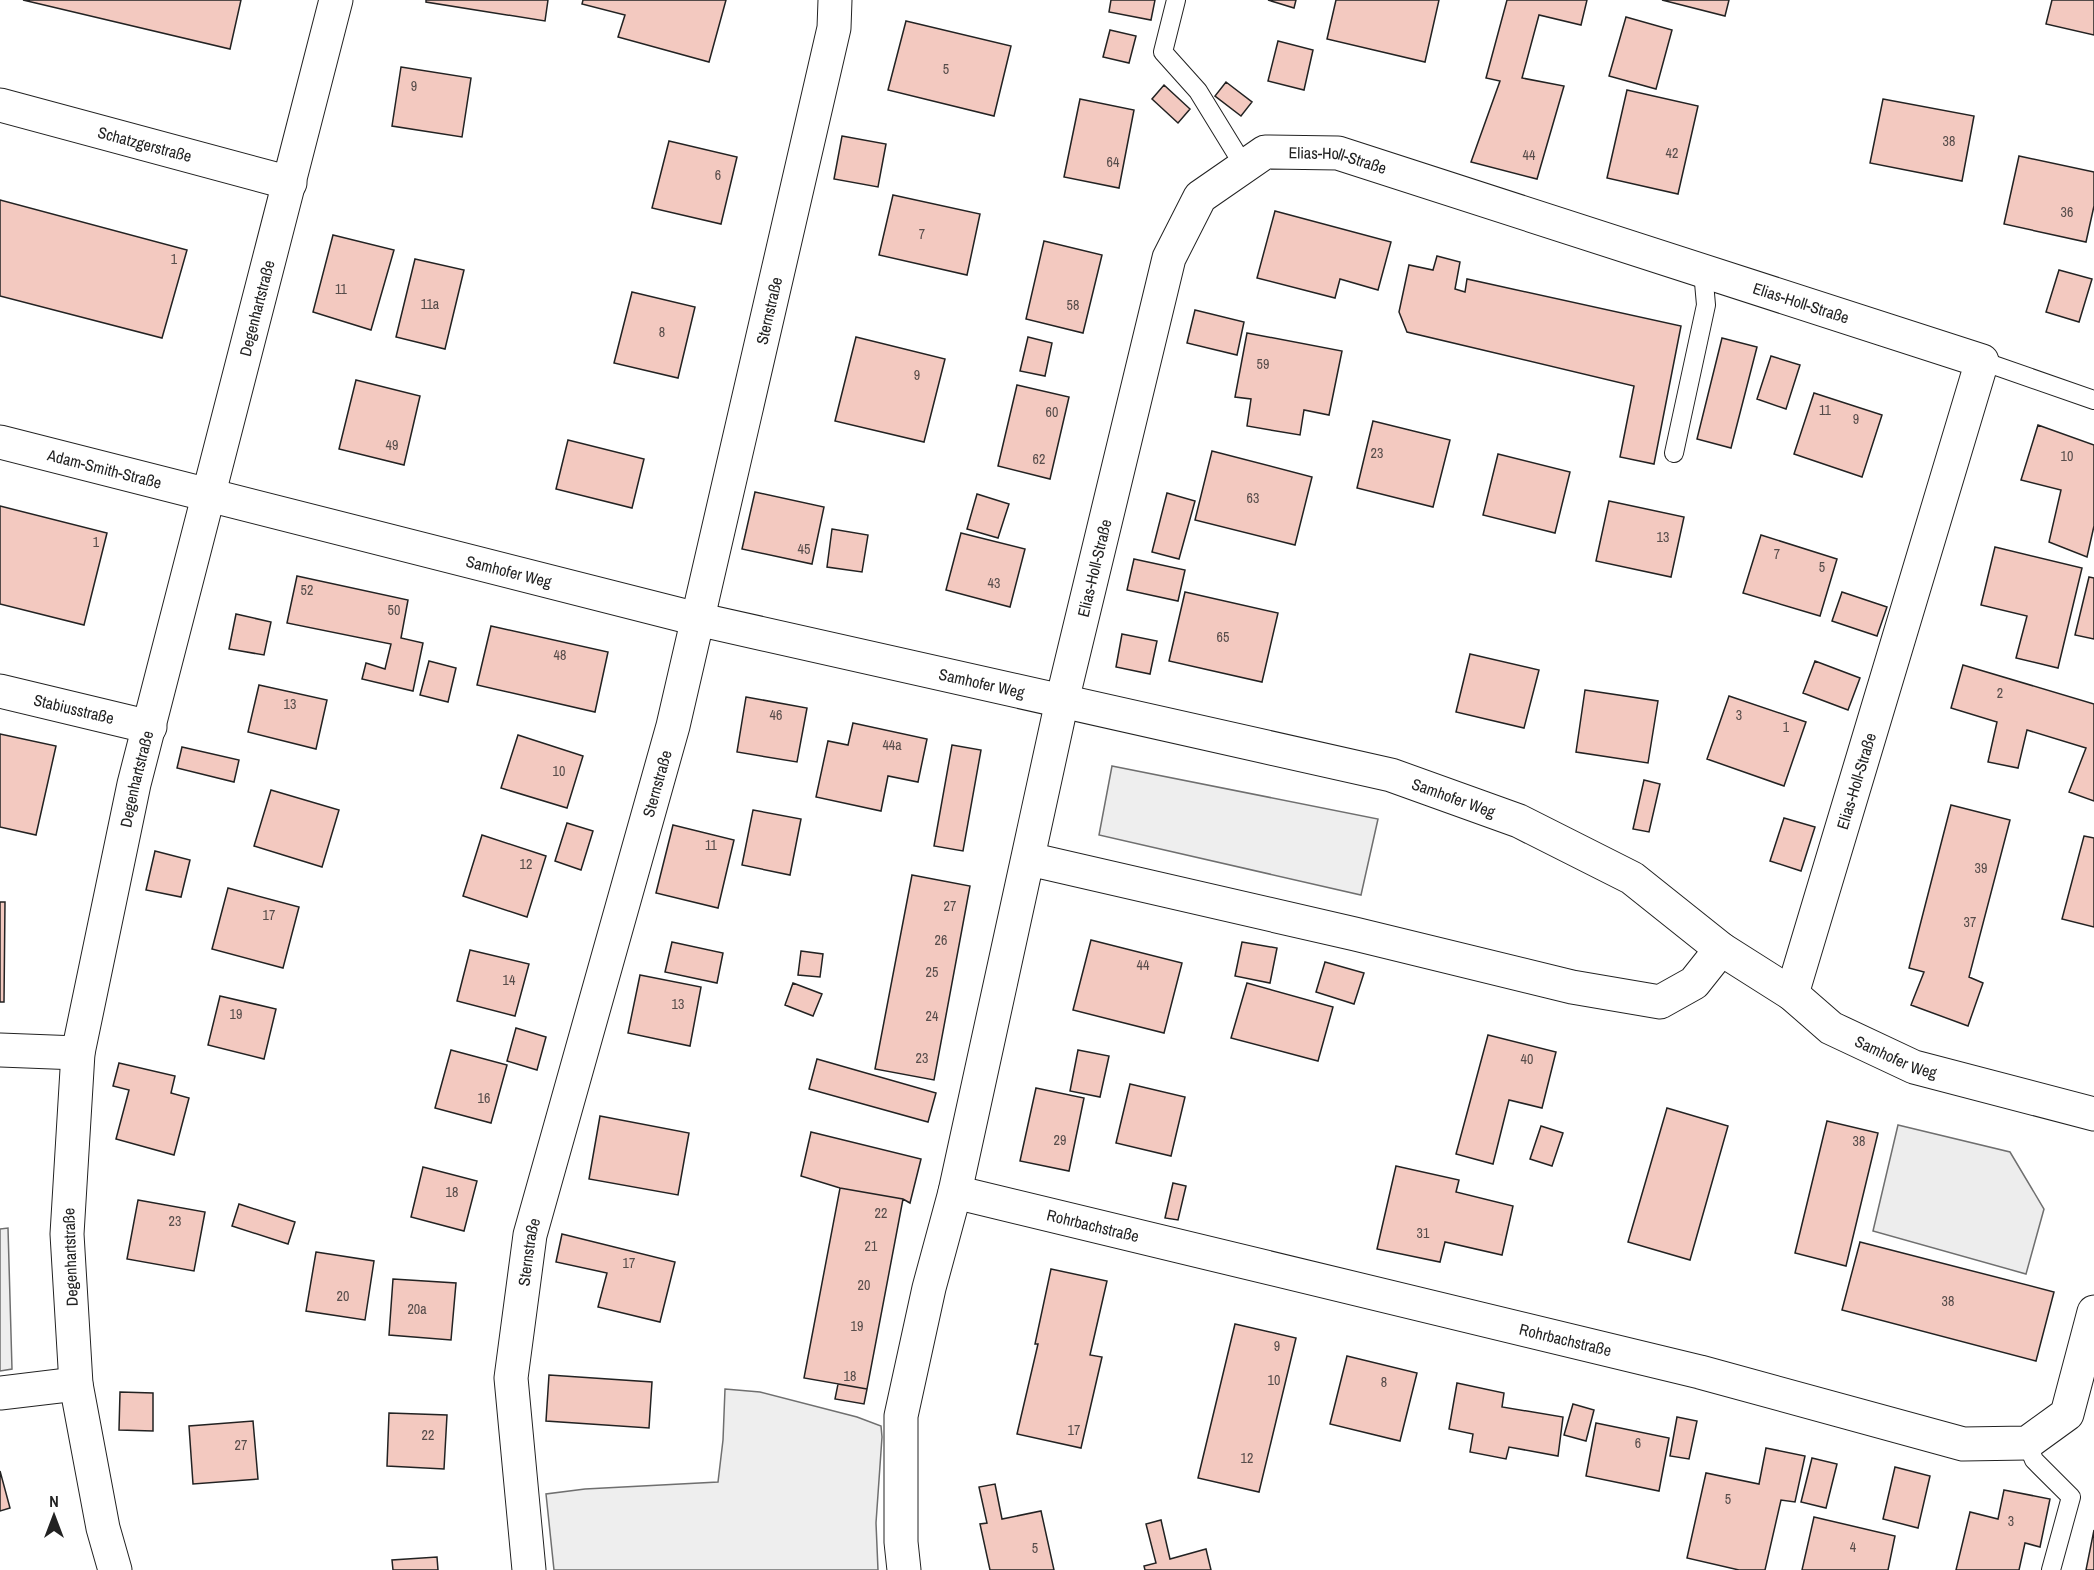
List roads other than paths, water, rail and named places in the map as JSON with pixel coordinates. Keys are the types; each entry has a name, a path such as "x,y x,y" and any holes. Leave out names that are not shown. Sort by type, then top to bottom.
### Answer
{"street":[{"name":"Degenhartstraße","path":"115,1570 103,1528 76,1384 66,1234 78,1053 132,796 336,0"},
{"name":"Sternstraße","path":"529,1570 511,1378 530,1235 673,726 834,28 835,0"},
{"name":"Schatzgerstraße","path":"0,105 290,183"},
{"name":"Elias-Holl-Straße","path":"1062,701 1169,258 1200,197 1265,152 1338,153 1982,362 1792,994"},
{"name":"Adam-Smith-Straße","path":"0,442 208,495"},
{"name":"Samhofer Weg","path":"208,495 697,619 1391,775 1519,821 1632,878 1721,949 1792,994 1831,1028 1914,1067 2094,1114"},
{"name":"Stabiusstraße","path":"0,691 150,727"},
{"path":"904,1570 901,1542 901,1416 929,1288 955,1192 1062,701"},
{"path":"1029,859 1572,987 1660,1002 1694,983 1721,949"},
{"path":"0,1050 78,1053"},
{"name":"Rohrbachstraße","path":"955,1192 1700,1372 1963,1444 2027,1443"},
{"path":"2027,1443 2067,1414 2094,1312"},
{"path":"0,1393 76,1384"}],"lane":[{"path":"1176,0 1163,52 1197,91 1244,166"},
{"path":"1674,453 1706,306 1703,271"},
{"name":"Elias-Holl-Straße","path":"1982,362 2094,400"},
{"path":"2027,1443 2034,1460 2071,1497 2051,1570"}]}
